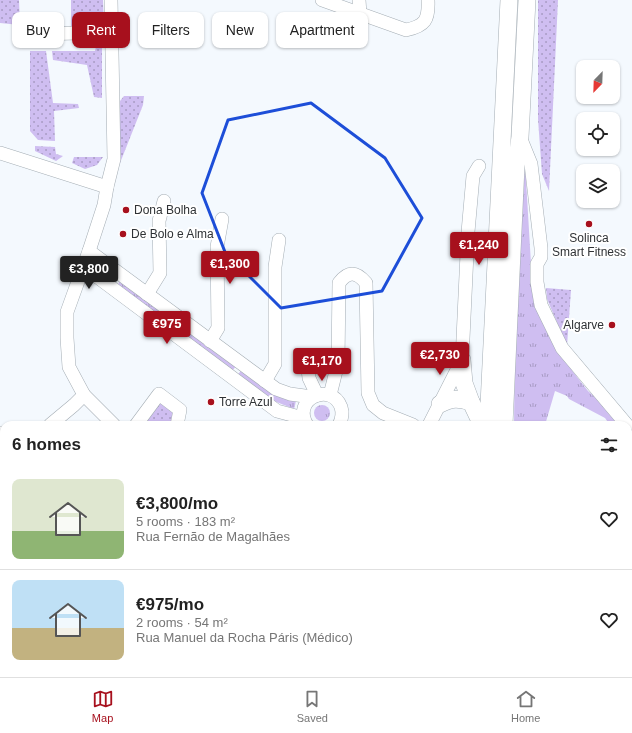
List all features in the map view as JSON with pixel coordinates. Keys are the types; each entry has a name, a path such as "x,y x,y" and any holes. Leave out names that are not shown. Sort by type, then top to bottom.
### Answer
{"main road":[{"path":"488,421 509,0"},
{"path":"504,421 516,166 520,136 527,0"},
{"path":"462,360 464,383 470,402 480,421"},
{"path":"440,404 452,398 470,402"}],"street":[{"path":"111,0 111,12"},
{"path":"322,0 355,12"},
{"path":"359,0 360,12"},
{"path":"368,17 406,30 417,28 425,22 428,9 428,0"},
{"path":"110,421 84,395 69,367 66,338 68,312 104,205 114,159 112,48"},
{"path":"520,136 531,164 541,248 541,257 537,264 537,282 541,305 562,348 623,421"},
{"path":"2,157 107,187"},
{"path":"432,421 462,360 472,176 479,166"},
{"path":"147,294 160,273 160,221 164,201"},
{"path":"210,341 218,328 217,247 222,219"},
{"path":"265,381 275,364 275,267 279,240"},
{"path":"89,251 276,389 290,394 335,398 340,403 342,409 340,421"},
{"path":"84,267 277,411 302,421"},
{"path":"305,421 304,407 320,396 338,363 339,283 344,276 351,273 360,276 366,283 368,393 373,405 383,413 403,421"},
{"path":"176,336 179,326 185,323"},
{"path":"308,369 309,378 320,396"},
{"path":"139,421 159,394 180,410 178,421"},
{"path":"55,421 84,395"}],"highlighted area":[{"path":"311,103 385,158 422,218 382,291 281,308 225,252 202,193 228,120"}],"green space":[{"path":"0,0 19,0 19,12 12,12 12,24 0,23"},
{"path":"71,0 103,0 103,12 72,12 71,26"},
{"path":"538,0 558,0 549,191 542,174 538,119"},
{"path":"96,48 102,48 102,98 94,97 87,65 53,60 52,51 95,51"},
{"path":"30,51 46,51 53,103 78,104 79,108 54,111 55,141 38,140 30,131"},
{"path":"124,96 144,96 143,105 120,163 120,101"},
{"path":"35,146 55,147 56,154 63,156 56,161 35,151"},
{"path":"74,157 103,157 97,165 85,169 72,163"},
{"path":"525,163 532,281 557,348 588,391 606,407 617,421 607,421 605,418 569,399 567,396 555,391 546,421 514,421 515,330"},
{"path":"121,279 178,321 174,324 173,329 117,286"},
{"path":"546,288 571,290 567,346 547,299"},
{"path":"186,329 237,365 232,371 183,333"},
{"path":"242,369 296,401 294,409 269,399 237,376"},
{"path":"159,404 173,410 173,421 145,421"},
{"path":"322,405 328,407 330,413 328,419 322,421 316,419 314,413 316,407"}],"place":[{"name":"Dona Bolha","path":"126,210"},
{"name":"Solinca Smart Fitness","path":"589,224"},
{"name":"De Bolo e Alma","path":"123,234"},
{"name":"Algarve","path":"612,325"},
{"name":"Torre Azul","path":"211,402"}]}
